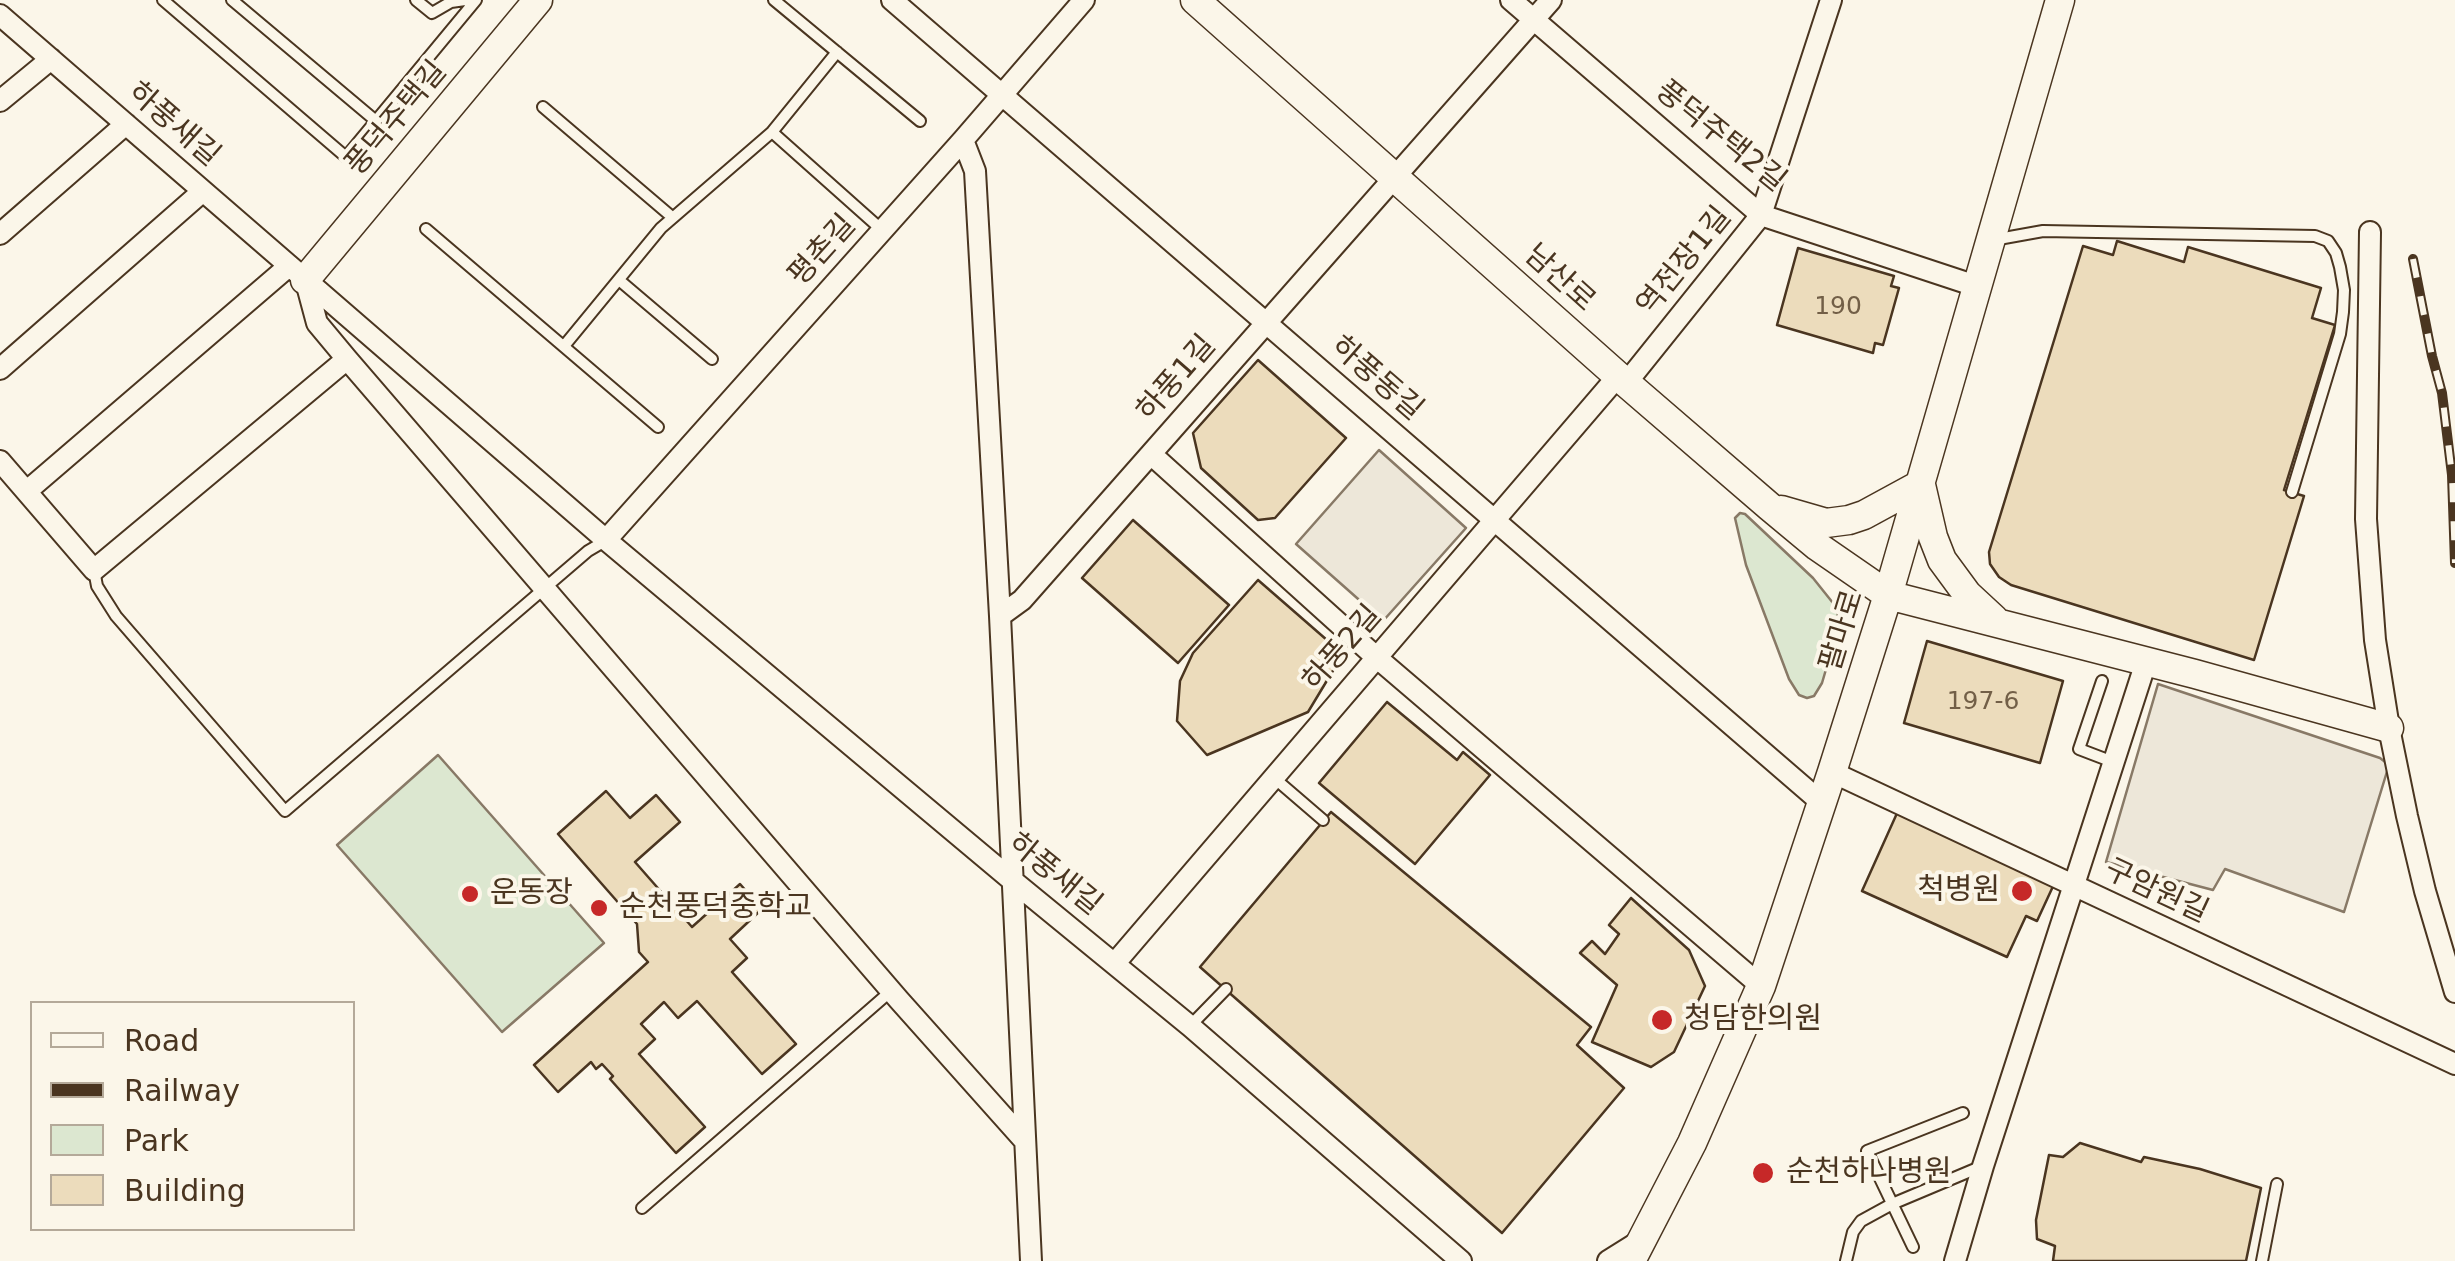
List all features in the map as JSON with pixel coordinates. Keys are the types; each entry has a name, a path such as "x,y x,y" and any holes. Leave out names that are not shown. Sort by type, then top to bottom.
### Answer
{"street":[{"name":"풍덕주택길","path":"297,273 538,0"},
{"name":"하풍동길","path":"892,0 1822,803"},
{"name":"평촌길","path":"606,540 1084,0"},
{"name":"남산로","path":"1195,0 1770,507 1817,546 1888,595"},
{"name":"풍덕주택2길","path":"1510,0 1762,215 1979,287"},
{"name":"하풍1길","path":"1000,616 1022,600 1551,0"},
{"name":"역전장1길","path":"1622,379 1762,215 1831,0"},
{"name":"팔마로","path":"1636,1251 1692,1143 1760,986 1888,595 2060,0"},
{"name":"하풍새길","path":"0,15 606,540 1190,1026 1461,1261"},
{"path":"0,101 50,59"},
{"path":"0,234 126,124"},
{"path":"963,140 974,171 1000,616 1030,1261"},
{"path":"0,369 203,191"},
{"path":"2370,232 2366,518 2375,640 2388,728 2418,862 2455,992"},
{"path":"26,491 297,273 317,323 347,360 1024,1140"},
{"path":"0,461 94,570 347,360"},
{"name":"하풍2길","path":"1114,963 1493,519 1622,379"},
{"path":"1152,454 1376,658 1760,986"},
{"path":"1770,507 1826,523 1848,520 1864,516 1921,484 1942,560 1967,594 1999,623"},
{"path":"1888,595 2388,728"},
{"path":"1955,1261 2146,662"},
{"name":"구암원길","path":"1832,772 2455,1064"},
{"path":"1608,1261 1636,1251"}],"lane":[{"path":"163,0 346,157 476,0"},
{"path":"232,0 376,121"},
{"path":"416,0 432,13 451,2 465,0"},
{"path":"774,0 920,121"},
{"path":"564,346 661,228 772,132 837,52"},
{"path":"543,107 672,218"},
{"path":"772,132 882,230"},
{"path":"426,229 658,427"},
{"path":"1992,240 2043,231 2314,236 2328,241 2333,246 2343,284 2340,334 2292,492"},
{"path":"619,280 712,358"},
{"path":"2343,284 2369,289"},
{"path":"94,570 97,586 116,616 286,811 588,551 606,540"},
{"path":"2102,682 2079,750 2114,762"},
{"path":"1272,777 1323,820"},
{"path":"1190,1026 1226,989"},
{"path":"642,1208 892,990"},
{"path":"1913,1247 1867,1151 1964,1113"},
{"path":"1846,1261 1854,1232 1862,1221 1892,1204 1983,1166"},
{"path":"2262,1261 2277,1184"}],"green space":[{"path":"1740,513 1813,578 1837,608 1839,625 1822,683 1814,696 1799,695 1789,679 1746,565 1735,518"},
{"name":"운동장","path":"438,755 604,943 502,1032 337,845"}],"shaded area":[{"path":"1379,450 1466,528 1383,621 1296,544"},
{"path":"2158,684 2380,758 2389,765 2344,912 2225,869 2213,890 2106,862"}],"building":[{"path":"2117,241 2184,262 2188,247 2321,288 2312,318 2335,325 2284,490 2304,496 2254,660 2011,585 1990,564 1989,552 2083,246 2113,255"},
{"path":"1798,248 1894,276 1891,286 1899,288 1883,345 1875,343 1873,353 1777,325"},
{"path":"1258,360 1346,438 1275,518 1258,520 1201,468 1193,433"},
{"path":"1133,520 1229,605 1178,663 1082,578"},
{"path":"1258,580 1343,654 1308,712 1207,755 1177,721 1180,681 1193,653"},
{"path":"1927,641 2063,681 2040,763 1904,723"},
{"path":"1387,702 1457,760 1463,752 1490,775 1415,864 1319,783"},
{"path":"606,791 630,818 656,795 680,822 635,862 692,927 740,884 762,909 730,939 747,958 732,972 796,1044 762,1074 697,1001 678,1018 664,1002 641,1024 655,1039 639,1054 705,1127 676,1153 610,1079 613,1076 602,1064 596,1069 591,1062 558,1092 534,1065 648,962 639,952 637,924 558,834"},
{"path":"1898,811 2055,882 2037,921 2026,916 2007,957 1862,891"},
{"path":"1331,812 1591,1027 1577,1045 1624,1088 1502,1233 1200,967"},
{"path":"1631,898 1689,950 1705,986 1674,1052 1651,1067 1592,1042 1617,985 1580,953 1592,941 1605,954 1619,934 1609,925"},
{"path":"2080,1143 2141,1162 2144,1157 2200,1169 2261,1188 2246,1261 2053,1261 2055,1246 2037,1239 2036,1220 2049,1155 2063,1157"}],"railway":[{"path":"2413,259 2442,393 2452,475 2455,563"}],"place":[{"name":"척병원","path":"2022,891"},
{"name":"운동장","path":"470,894"},
{"name":"순천풍덕중학교","path":"599,908"},
{"name":"청담한의원","path":"1662,1020"},
{"name":"순천하나병원","path":"1763,1173"}]}
